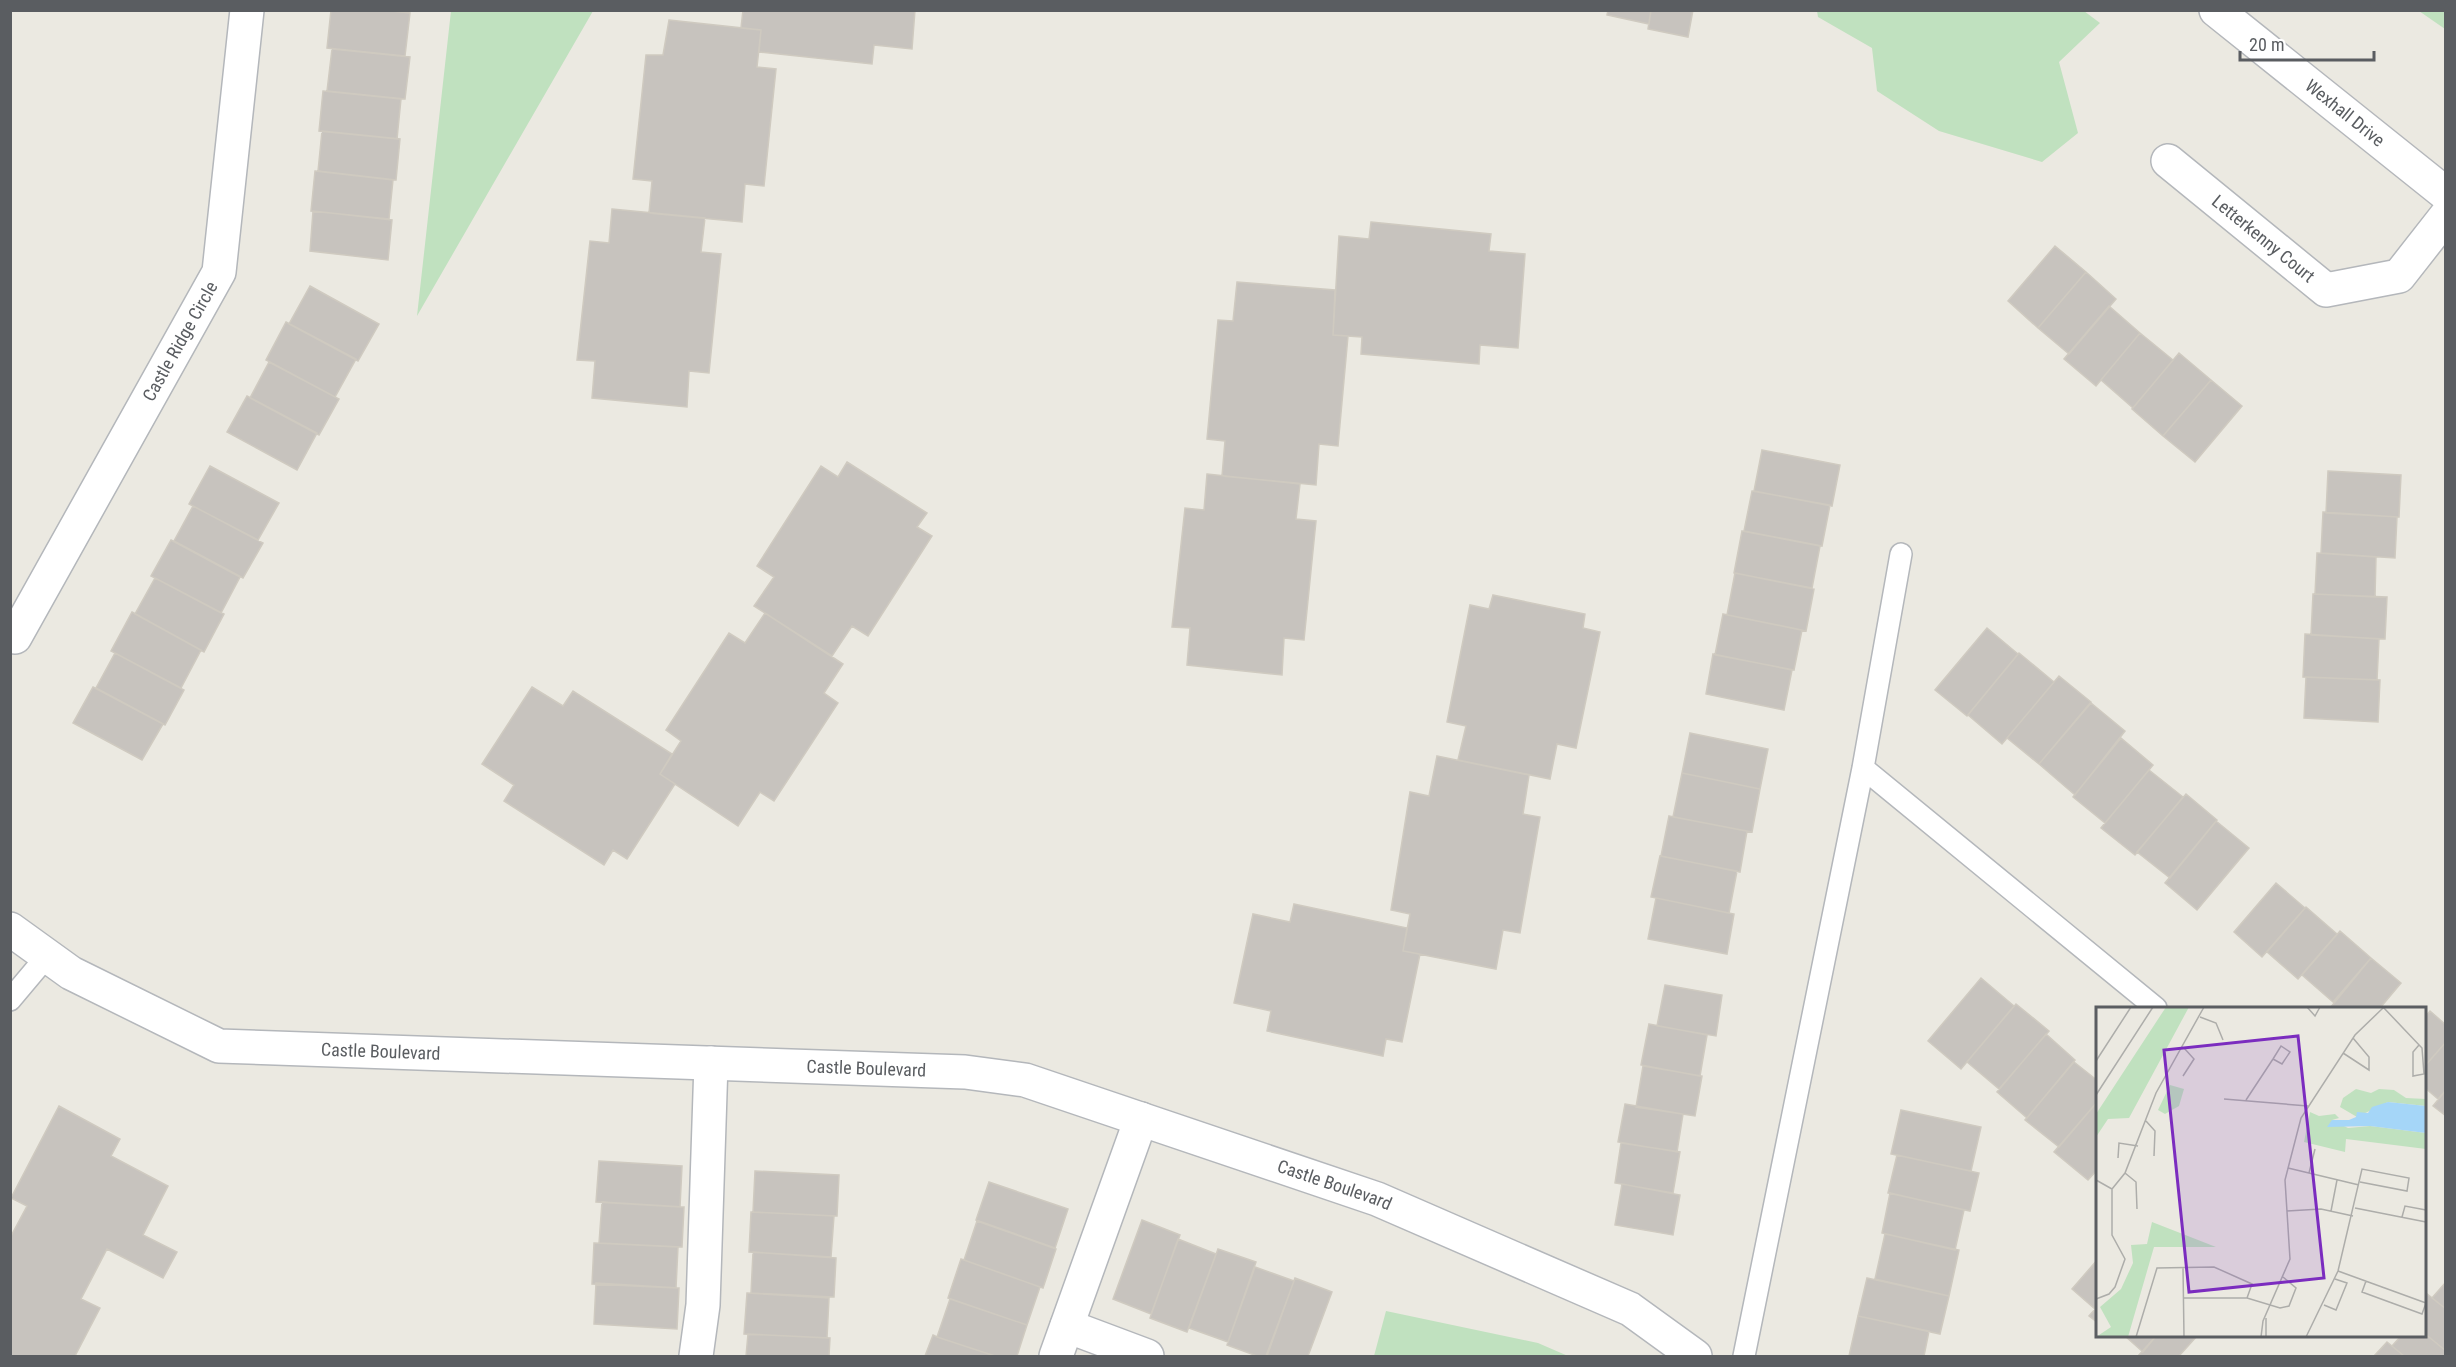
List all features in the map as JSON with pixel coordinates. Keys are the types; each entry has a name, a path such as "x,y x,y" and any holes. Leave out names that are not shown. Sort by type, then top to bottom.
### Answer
{"street":[{"name":"Castle Ridge Circle","path":"10,634 15,637 219,272 247,10"},
{"name":"Wexhall Drive","path":"2216,10 2445,194"},
{"name":"Letterkenny Court","path":"2168,161 2326,290 2399,276 2445,216"},
{"name":"Castle Boulevard","path":"10,929 71,973 219,1046 965,1072 1025,1080 1377,1199 1630,1309 1695,1356"},
{"path":"696,1356 703,1305 711,1063"},
{"path":"1056,1356 1141,1119"},
{"path":"1067,1326 1147,1356"}],"lane":[{"path":"1744,1356 1863,768 1901,554"},
{"path":"1863,768 2155,1007"},
{"path":"10,1000 48,956"}],"green space":[{"path":"451,11 593,11 417,316"},
{"path":"1817,11 2084,11 2100,23 2059,62 2078,133 2042,162 1939,131 1877,91 1872,48 1818,17"},
{"path":"2419,11 2445,11 2445,29"},
{"path":"1386,1311 1538,1343 1568,1356 1374,1356"}],"building":[{"path":"331,10 382,10 410,13 405,56 327,48"},
{"path":"743,10 915,10 912,49 874,45 872,64 759,52 761,30 741,28"},
{"path":"1608,10 1651,10 1649,24 1607,15"},
{"path":"1651,10 1693,10 1688,37 1648,29"},
{"path":"669,20 761,30 757,67 776,69 764,186 745,184 742,222 649,213 652,181 633,179 646,55 663,55"},
{"path":"332,49 410,57 405,99 327,91"},
{"path":"323,91 401,99 397,139 319,131"},
{"path":"322,131 400,139 396,180 318,171"},
{"path":"315,171 393,180 389,219 311,211"},
{"path":"612,209 705,218 701,252 721,254 709,373 689,371 687,407 592,398 595,361 577,360 590,241 609,243"},
{"path":"313,211 392,220 388,260 310,251"},
{"path":"1371,222 1491,234 1489,251 1525,254 1518,348 1480,345 1479,364 1361,354 1362,337 1333,335 1339,236 1369,239"},
{"path":"2055,246 2086,272 2038,328 2008,301"},
{"path":"2086,272 2116,299 2069,354 2038,328"},
{"path":"1237,282 1335,290 1333,335 1348,336 1338,446 1319,444 1316,485 1222,476 1225,441 1207,439 1218,320 1233,321"},
{"path":"310,286 379,324 358,361 289,324"},
{"path":"2109,306 2140,333 2096,386 2064,359"},
{"path":"286,322 356,359 335,397 266,360"},
{"path":"2140,333 2173,360 2133,408 2101,380"},
{"path":"2179,353 2211,380 2163,436 2132,409"},
{"path":"269,362 339,399 319,435 250,398"},
{"path":"2211,380 2242,406 2195,462 2163,436"},
{"path":"247,396 317,433 297,470 227,432"},
{"path":"1762,450 1840,465 1832,506 1754,491"},
{"path":"847,462 927,513 917,527 932,536 868,636 852,626 832,656 754,606 774,577 757,566 821,466 838,477"},
{"path":"210,466 279,503 258,540 189,504"},
{"path":"2328,471 2401,475 2399,517 2326,513"},
{"path":"1207,474 1300,484 1296,519 1316,521 1304,640 1284,638 1282,675 1187,665 1190,628 1172,627 1185,508 1204,510"},
{"path":"1752,491 1830,505 1822,546 1744,531"},
{"path":"193,506 263,543 243,578 174,541"},
{"path":"2323,512 2397,517 2395,558 2321,553"},
{"path":"1742,531 1820,546 1812,588 1734,573"},
{"path":"171,540 240,577 221,613 151,576"},
{"path":"2317,553 2376,557 2375,597 2315,594"},
{"path":"1735,573 1814,589 1806,631 1727,615"},
{"path":"155,578 224,614 204,652 135,614"},
{"path":"2313,594 2387,597 2385,639 2311,635"},
{"path":"1493,595 1585,614 1583,628 1600,632 1576,748 1557,744 1550,779 1458,760 1466,726 1447,722 1470,605 1489,609"},
{"path":"132,612 201,650 181,688 111,651"},
{"path":"765,613 843,664 824,693 838,703 774,801 760,792 738,826 660,774 681,741 666,730 729,633 745,643"},
{"path":"1723,614 1802,630 1794,670 1715,655"},
{"path":"1987,628 2018,654 1967,716 1935,690"},
{"path":"2305,634 2379,639 2377,680 2303,677"},
{"path":"115,653 184,690 165,725 96,688"},
{"path":"2019,653 2054,682 2002,744 1968,715"},
{"path":"1713,654 1792,670 1784,710 1706,694"},
{"path":"2059,676 2091,702 2039,764 2007,738"},
{"path":"2306,677 2380,680 2378,722 2304,718"},
{"path":"93,687 163,724 142,760 73,723"},
{"path":"532,687 563,706 573,691 672,754 660,774 675,784 627,859 613,850 604,865 504,801 514,785 482,764"},
{"path":"2091,703 2125,731 2075,795 2039,764"},
{"path":"1690,733 1768,749 1760,789 1682,773"},
{"path":"2121,738 2153,765 2105,823 2073,797"},
{"path":"1437,756 1529,775 1523,814 1540,817 1520,933 1503,930 1496,969 1403,951 1410,914 1391,910 1410,792 1429,796"},
{"path":"2149,770 2183,797 2135,855 2101,828"},
{"path":"1682,773 1760,789 1752,832 1673,817"},
{"path":"2186,794 2217,820 2170,878 2137,852"},
{"path":"1669,816 1747,831 1740,872 1661,856"},
{"path":"2216,821 2249,848 2197,910 2165,883"},
{"path":"1660,856 1737,871 1729,913 1651,897"},
{"path":"2276,883 2305,908 2262,957 2234,932"},
{"path":"1656,898 1734,914 1727,954 1648,939"},
{"path":"1294,904 1407,928 1403,951 1420,954 1402,1042 1386,1039 1383,1056 1267,1031 1271,1011 1234,1003 1253,914 1290,922"},
{"path":"2306,907 2337,934 2298,979 2267,952"},
{"path":"2340,931 2371,958 2333,1002 2302,975"},
{"path":"2371,958 2401,983 2381,1007 2331,1007"},
{"path":"1981,978 2014,1006 1961,1069 1928,1041"},
{"path":"1665,985 1722,995 1716,1036 1657,1026"},
{"path":"2016,1004 2049,1031 1999,1089 1967,1062"},
{"path":"2430,1011 2446,1025 2446,1042 2426,1065 2426,1016"},
{"path":"1649,1024 1707,1035 1700,1076 1641,1065"},
{"path":"2046,1034 2075,1060 2027,1118 1997,1092"},
{"path":"2446,1042 2446,1090 2438,1099 2426,1089 2426,1065"},
{"path":"2074,1062 2096,1079 2096,1103 2059,1147 2025,1120"},
{"path":"1643,1066 1702,1076 1695,1116 1636,1107"},
{"path":"2446,1090 2446,1116 2433,1106"},
{"path":"2096,1103 2096,1171 2088,1180 2054,1152"},
{"path":"1625,1104 1683,1114 1677,1152 1618,1142"},
{"path":"59,1106 120,1139 111,1156 168,1186 143,1235 177,1252 163,1278 107,1249 81,1299 100,1308 75,1356 10,1356 10,1238 27,1206 11,1198"},
{"path":"1901,1110 1981,1127 1971,1171 1891,1154"},
{"path":"1621,1143 1680,1152 1673,1193 1615,1183"},
{"path":"1897,1155 1979,1173 1970,1211 1888,1193"},
{"path":"599,1161 682,1166 680,1207 596,1202"},
{"path":"755,1171 839,1175 837,1216 753,1212"},
{"path":"989,1182 1068,1209 1055,1248 976,1220"},
{"path":"1622,1184 1680,1195 1673,1235 1615,1225"},
{"path":"1890,1193 1964,1210 1955,1250 1882,1233"},
{"path":"602,1202 684,1207 682,1247 599,1243"},
{"path":"751,1212 834,1216 831,1257 749,1252"},
{"path":"1142,1220 1180,1235 1151,1314 1113,1299"},
{"path":"977,1221 1056,1249 1043,1288 964,1260"},
{"path":"1885,1234 1959,1250 1949,1296 1875,1279"},
{"path":"1178,1239 1216,1254 1187,1332 1150,1318"},
{"path":"594,1243 678,1247 676,1288 592,1284"},
{"path":"1218,1249 1256,1262 1228,1342 1189,1328"},
{"path":"753,1252 836,1258 834,1297 751,1293"},
{"path":"961,1259 1040,1287 1027,1325 948,1298"},
{"path":"2096,1261 2096,1308 2072,1289"},
{"path":"1255,1267 1294,1281 1266,1356 1257,1356 1227,1345"},
{"path":"1295,1278 1332,1292 1308,1356 1267,1356"},
{"path":"1867,1278 1949,1296 1940,1334 1858,1316"},
{"path":"2446,1282 2446,1309 2432,1298"},
{"path":"596,1283 679,1288 677,1329 594,1324"},
{"path":"747,1293 829,1298 827,1338 744,1334"},
{"path":"2426,1293 2446,1309 2446,1351 2426,1335"},
{"path":"950,1299 1027,1325 1017,1356 995,1356 937,1337"},
{"path":"2096,1308 2096,1321 2089,1316"},
{"path":"1858,1316 1929,1331 1924,1356 1849,1356"},
{"path":"748,1334 830,1338 829,1356 746,1356"},
{"path":"933,1335 937,1337 995,1356 925,1356"},
{"path":"2426,1335 2446,1351 2446,1356 2404,1356 2392,1346 2400,1337 2426,1337"},
{"path":"2126,1337 2155,1337 2143,1352"},
{"path":"2155,1337 2196,1337 2179,1356 2138,1356"},
{"path":"2387,1342 2392,1346 2404,1356 2374,1356"}]}
